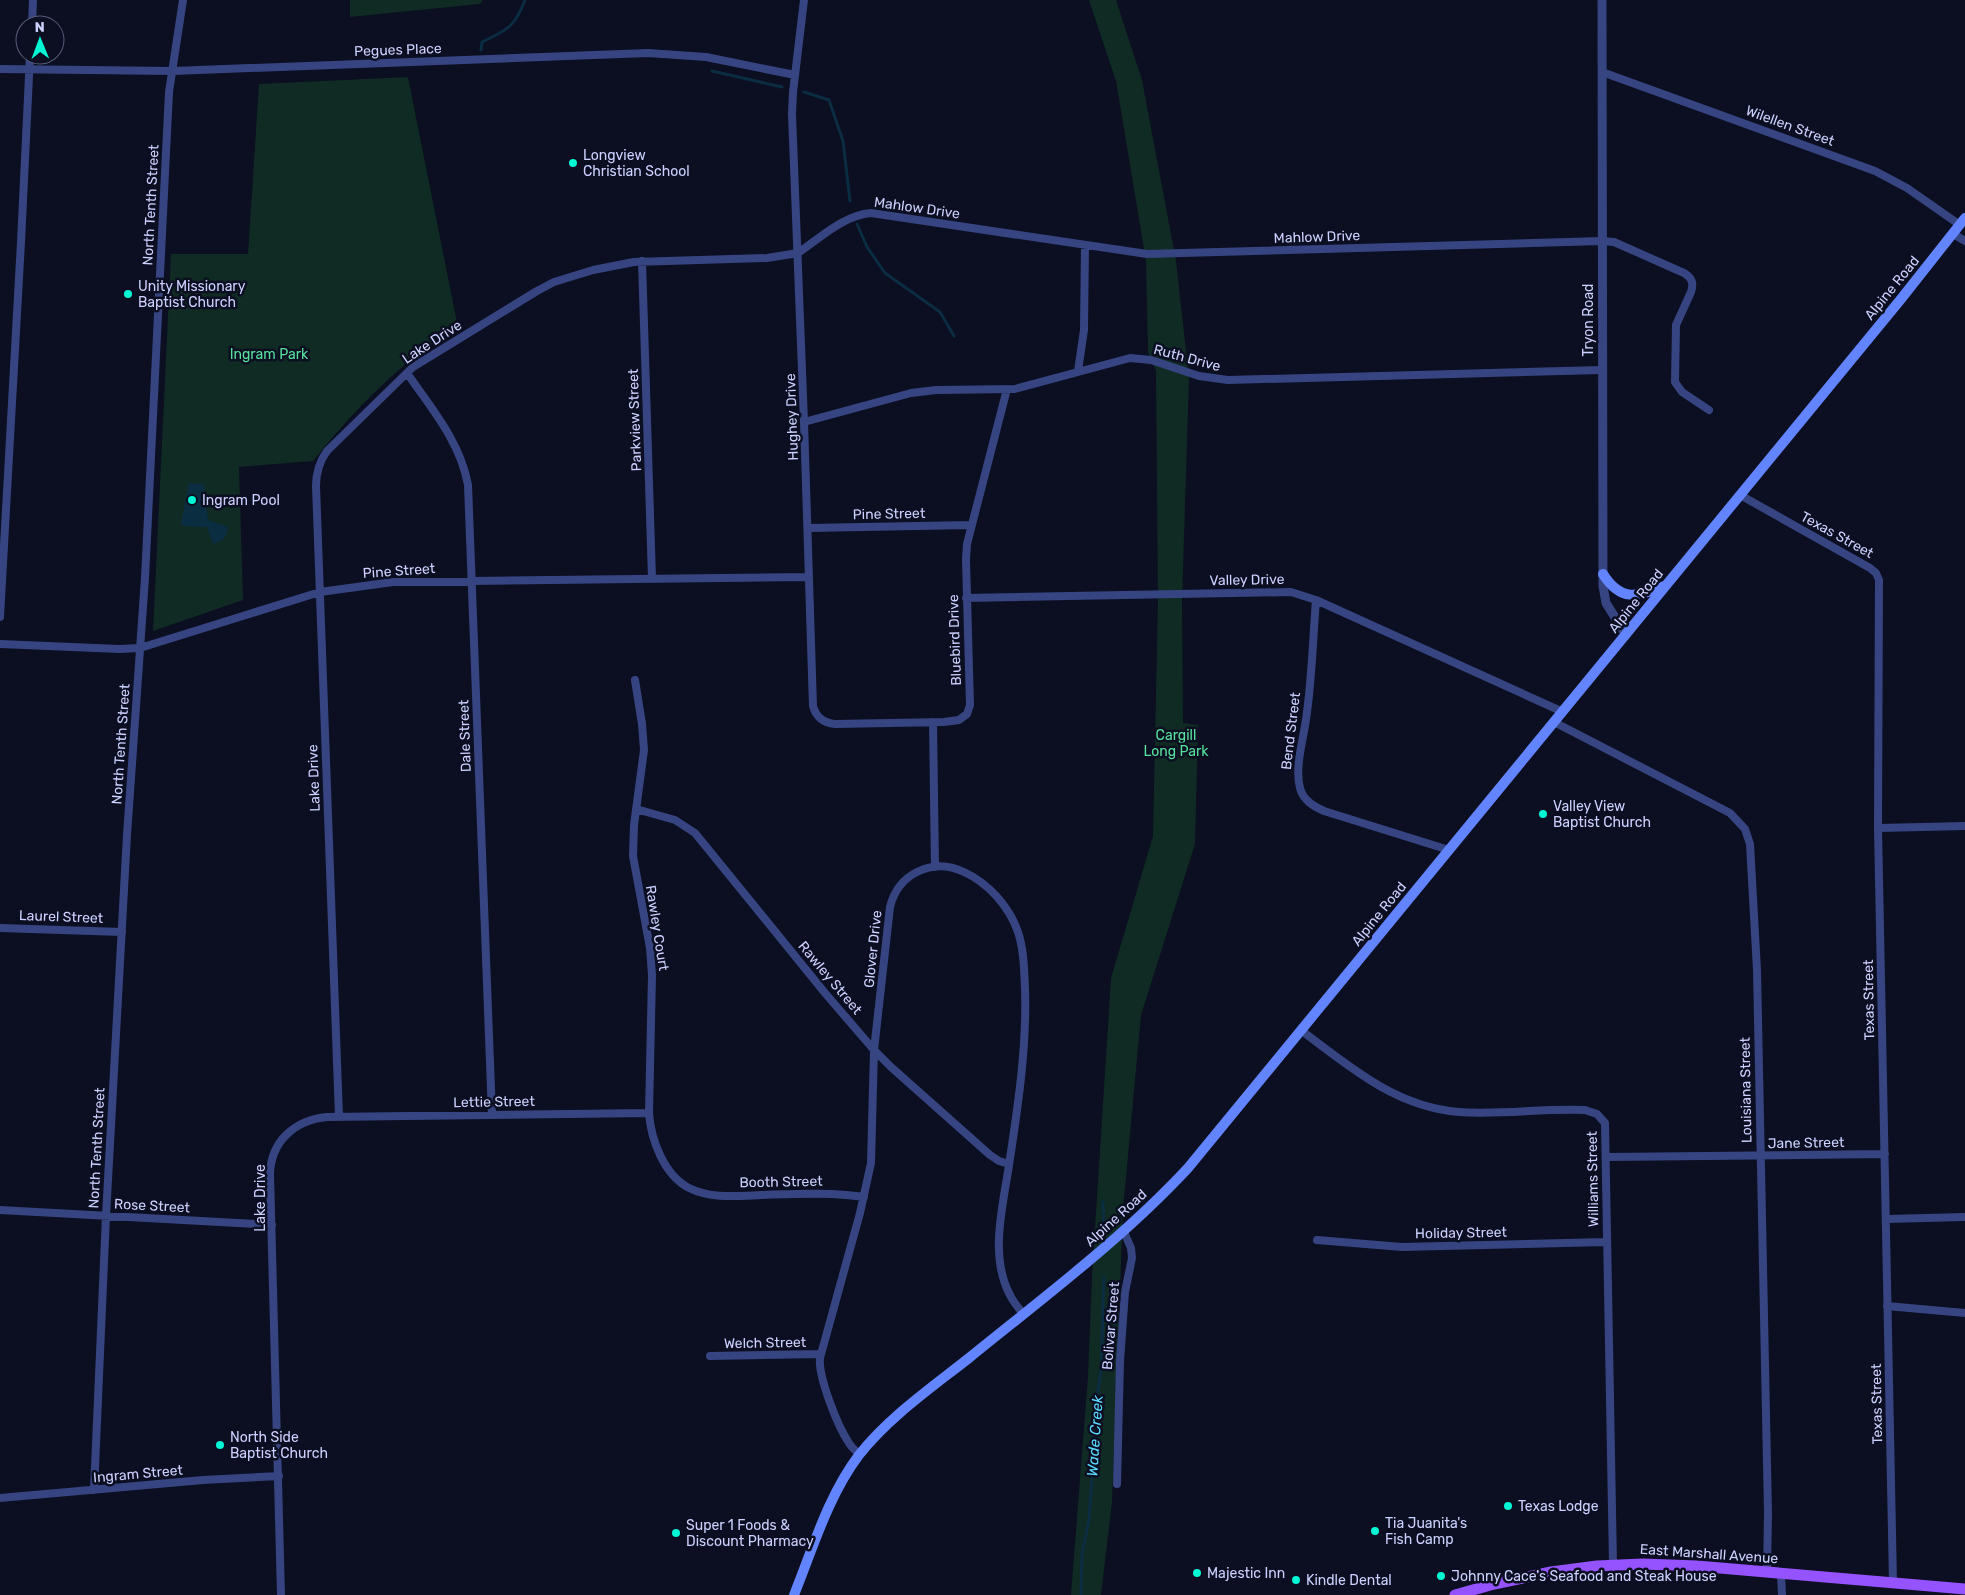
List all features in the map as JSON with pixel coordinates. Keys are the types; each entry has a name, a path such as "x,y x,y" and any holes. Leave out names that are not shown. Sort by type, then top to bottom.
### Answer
{"main road":[{"name":"Alpine Road","path":"794,1595 831,1503 846,1473 860,1454 902,1412 1124,1232 1199,1156 1962,222"},
{"path":"1603,574 1616,590 1635,596 1649,593 1667,585"},
{"name":"East Marshall Avenue","path":"1455,1595 1514,1579 1551,1572 1613,1565 1678,1565 1965,1589"}],"street":[{"path":"32,15 33,0"},
{"name":"North Tenth Street","path":"94,1490 106,1216 152,450 169,92 184,0"},
{"name":"Hughey Drive","path":"804,0 792,109 813,706 819,718 827,723 933,722"},
{"name":"Tryon Road","path":"1602,0 1603,574 1606,603 1626,635"},
{"name":"Pegues Place","path":"0,69 173,71 641,53 706,57 795,75"},
{"path":"0,617 29,65"},
{"name":"Wilellen Street","path":"1602,72 1881,173 1962,222"},
{"name":"Mahlow Drive","path":"798,253 850,218 860,214 871,213 1136,253 1168,254 1602,240 1623,245 1684,273 1691,279 1693,287 1676,325 1675,382 1682,392 1709,410"},
{"path":"1953,234 1965,241"},
{"path":"1078,371 1084,337 1085,245"},
{"name":"Lake Drive","path":"281,1595 270,1168 274,1152 291,1130 304,1122 321,1118 340,1117 316,482 320,464 327,451 419,363 546,286 593,270 642,261 767,258 798,253"},
{"name":"Parkview Street","path":"642,261 652,578"},
{"name":"Ruth Drive","path":"804,422 924,391 1021,387 1130,358 1151,360 1207,378 1228,380 1602,370"},
{"name":"Dale Street","path":"407,373 452,438 464,464 468,491 492,1115"},
{"name":"Bluebird Drive","path":"933,722 959,720 969,712 966,560 972,525 1007,389"},
{"name":"Texas Street","path":"1740,495 1870,568 1878,576 1878,828 1893,1583"},
{"name":"Pine Street","path":"808,528 972,525"},
{"name":"Pine Street","path":"0,644 118,649 140,648 320,592 398,582 809,577"},
{"name":"Valley Drive","path":"966,598 1280,591 1297,593 1563,712"},
{"name":"Bend Street","path":"1316,600 1308,710 1299,766 1299,785 1302,795 1310,804 1324,811 1450,850"},
{"name":"Rawley Court","path":"635,680 644,750 634,825 634,863 650,948 652,975 649,1113 653,1135 665,1164 678,1180 698,1192"},
{"path":"933,722 935,867"},
{"name":"Louisiana Street","path":"1554,722 1730,813 1738,820 1747,833 1752,856 1757,970 1768,1503 1767,1572"},
{"name":"Rawley Street","path":"636,809 675,820 695,834 825,993 890,1067 990,1156 999,1162 1009,1164"},
{"path":"1878,828 1965,826"},
{"name":"Glover Drive","path":"860,1454 850,1445 845,1436 823,1385 819,1368 820,1354 864,1197 872,1153 874,1050 891,902 896,890 908,877 925,868 949,867 962,871 989,889 1008,911 1016,926 1021,942 1024,966 1025,1034 1001,1222 1000,1254 1008,1291 1023,1314"},
{"name":"Laurel Street","path":"0,928 122,932"},
{"name":"Williams Street","path":"1302,1031 1372,1082 1399,1097 1424,1106 1468,1112 1581,1110 1594,1112 1603,1120 1606,1127 1606,1242 1613,1565"},
{"name":"Lettie Street","path":"340,1117 649,1113"},
{"name":"Jane Street","path":"1606,1157 1885,1154"},
{"name":"Booth Street","path":"698,1192 723,1196 834,1194 864,1197"},
{"name":"Rose Street","path":"0,1210 272,1225"},
{"path":"1886,1219 1965,1217"},
{"name":"Bolivar Street","path":"1117,1484 1125,1292 1132,1258 1131,1248 1124,1232"},
{"name":"Holiday Street","path":"1317,1240 1402,1247 1606,1242"},
{"path":"1888,1306 1965,1312"},
{"name":"Welch Street","path":"710,1356 820,1354"},
{"name":"Ingram Street","path":"0,1498 203,1480 278,1476"},
{"path":"1781,1574 1782,1595"}],"green space":[{"path":"350,0 483,0 480,4 350,17"},
{"name":"Cargill Long Park","path":"1089,0 1116,0 1142,80 1176,261 1189,378 1182,601 1183,723 1198,725 1195,844 1141,1015 1123,1210 1112,1502 1101,1595 1071,1595 1088,1376 1092,1276 1111,978 1153,836 1158,600 1156,371 1148,352 1146,261 1116,81"},
{"name":"Ingram Park","path":"408,77 458,328 421,352 374,392 313,461 239,467 243,600 153,631 171,254 248,254 259,84"}],"water":[{"path":"189,483 204,484 208,520 228,527 224,538 213,544 207,527 183,526 181,523"}],"waterway":[{"path":"481,50 482,42 504,31 514,22 525,0"},
{"path":"712,71 782,87"},
{"path":"804,92 829,100 843,141 850,201"},
{"path":"857,224 867,247 885,273 940,312 954,336"},
{"name":"Wade Creek","path":"1103,1202 1104,1231"},
{"name":"Wade Creek","path":"1081,1595 1082,1553 1089,1520 1092,1478 1093,1425 1101,1370 1104,1277"}],"place":[{"name":"Longview Christian School","path":"573,163"},
{"name":"Unity Missionary Baptist Church","path":"128,294"},
{"name":"Ingram Pool","path":"192,500"},
{"name":"Valley View Baptist Church","path":"1543,814"},
{"name":"North Side Baptist Church","path":"220,1445"},
{"name":"Texas Lodge","path":"1508,1506"},
{"name":"Tia Juanita's Fish Camp","path":"1375,1531"},
{"name":"Super 1 Foods & Discount Pharmacy","path":"676,1533"},
{"name":"Majestic Inn","path":"1197,1573"},
{"name":"Johnny Cace's Seafood and Steak House","path":"1441,1576"},
{"name":"Kindle Dental","path":"1296,1580"}]}
